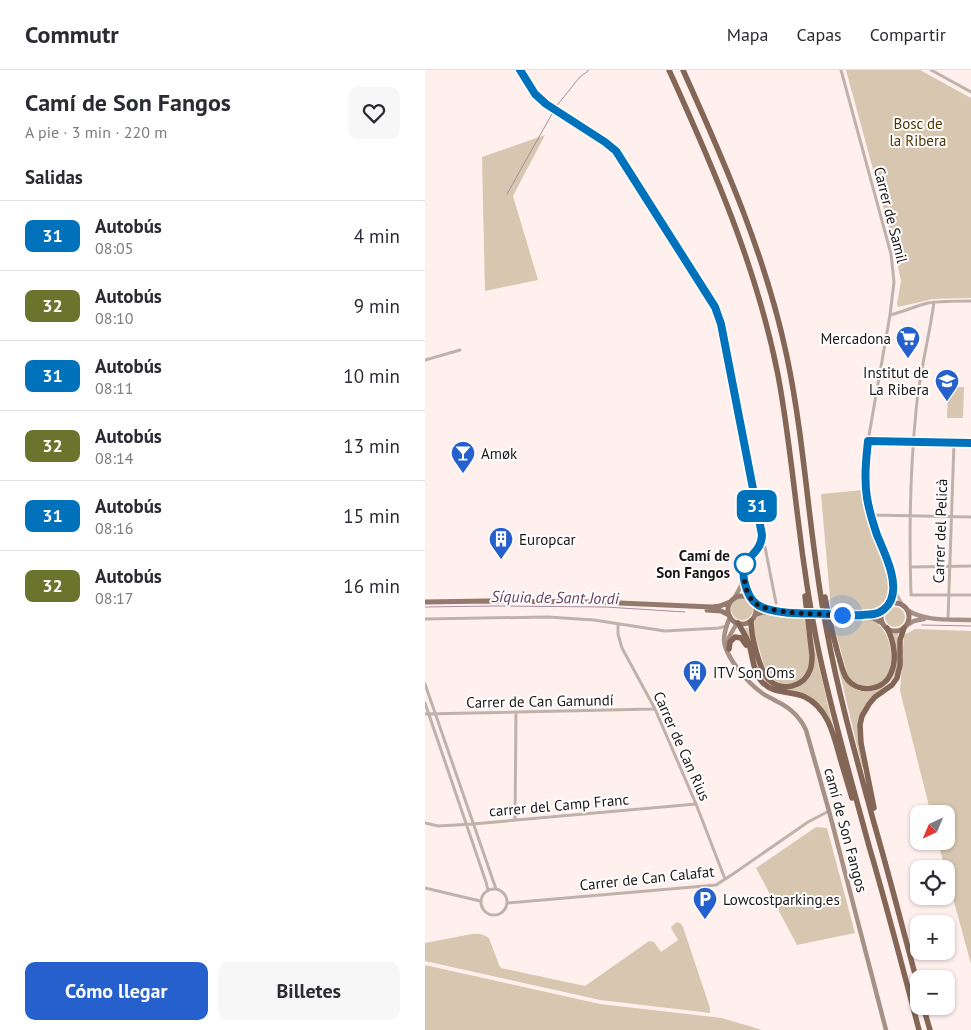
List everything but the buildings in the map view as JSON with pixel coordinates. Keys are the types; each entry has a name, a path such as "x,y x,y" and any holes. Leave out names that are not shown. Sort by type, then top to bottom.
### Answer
{"highway":[{"path":"669,70 728,206 765,316 784,409 805,579 826,682 919,1030"},
{"path":"683,70 720,152 759,254 774,302 787,356 799,421 818,579 827,635 859,770 914,970"},
{"path":"751,621 752,635 767,678 776,685 784,686 792,686 801,682 810,670 812,659 804,590 805,579"},
{"path":"818,579 823,589 843,671 849,681 855,686 862,689 874,688 881,685 889,677 893,666 893,650 892,639 887,628"},
{"path":"738,623 746,637 757,675 767,686 775,691 807,698 825,716 831,728 855,809 863,824"},
{"path":"875,825 875,811 861,743 860,725 869,704 875,697 892,685 897,678 900,665 900,640 905,627"},
{"path":"729,649 731,640 738,636 744,640 752,656"},
{"path":"926,1015 930,1030"}],"main road":[{"path":"425,602 596,602 717,607 730,602 735,597 744,596 764,608 778,611 859,616 873,618 883,623"},
{"path":"730,602 728,608 730,616"},
{"path":"859,616 876,614 885,607 894,603 903,605 909,617 905,627 895,631 887,628 881,616 885,607"},
{"path":"687,606 719,611 730,616 738,623 744,624 751,621 755,615 755,604"},
{"path":"755,615 763,612 778,611"}],"street":[{"path":"520,70 535,94 616,151 715,307 721,324 762,538 761,543 746,562 741,586 735,597"},
{"name":"Carrer de Samil","path":"841,70 891,254 894,282 865,469 871,516 891,572 897,596 903,605"},
{"path":"931,70 971,92"},
{"path":"890,315 934,302 971,301"},
{"path":"934,302 916,410 913,442 911,594 971,595"},
{"path":"425,360 460,350"},
{"path":"868,441 971,443"},
{"name":"Carrer del Pelicà","path":"948,619 954,443"},
{"path":"871,516 971,517"},
{"path":"761,543 765,547 776,603"},
{"path":"911,567 971,566"},
{"path":"743,571 745,587 750,598"},
{"name":"Carrer de Samil","path":"885,607 891,601 892,596 891,572"},
{"path":"907,610 921,617 971,620"},
{"path":"730,616 724,635 725,645 736,665"},
{"path":"425,619 575,618 665,630 719,628 726,626"},
{"path":"905,627 917,620 935,618"},
{"path":"736,665 729,649 728,639 738,623"},
{"name":"Carrer de Can Rius","path":"618,624 618,634 622,648 655,709 696,804 725,879"},
{"name":"camí de Son Fangos","path":"736,665 757,690 787,707 797,716 807,734 886,1030"},
{"path":"425,684 496,888 505,895 507,903 503,911 495,915 486,913 480,901 484,892 496,888"},
{"path":"425,703 427,714 486,882 487,890"},
{"name":"Carrer de Can Gamundí","path":"427,714 655,709"},
{"path":"515,820 516,713"},
{"name":"carrer del Camp Franc","path":"425,823 438,826 473,824 696,804"},
{"name":"Carrer de Can Calafat","path":"507,903 716,885 808,822 829,811"},
{"path":"425,888 480,901"}],"green space":[{"name":"Bosc de la Ribera","path":"846,70 920,70 971,98 971,298 933,299 898,307 901,281 893,243"},
{"path":"545,135 513,196 538,280 485,291 482,157"},
{"path":"948,387 964,387 963,418 947,418"},
{"path":"862,490 866,513 885,563 890,591 883,605 876,610 864,612 831,609 821,494"},
{"path":"742,598 750,601 753,609 750,617 742,620 734,617 731,609 734,601"},
{"path":"895,607 902,610 905,617 902,624 895,627 888,624 885,617 888,610"},
{"path":"765,614 804,617 809,662 804,675 795,682 784,684 777,682 772,679 765,668 753,625 757,618"},
{"path":"832,619 867,619 880,626 886,634 890,645 890,667 886,677 878,683 868,686 854,682 848,676"},
{"path":"744,628 748,628 761,674 770,684 803,684 810,677 813,641 833,727 818,704 779,690 767,683 761,677"},
{"path":"915,629 971,631 971,964 955,905 955,860 943,860 940,850 955,850 955,805 929,805 900,691 904,635"},
{"path":"898,633 896,672 894,676 890,682 867,702 859,719 858,737 862,767 837,661 848,682 856,690 873,691 883,687 893,677 895,647 892,634"},
{"path":"816,827 827,828 855,933 797,945 756,868"},
{"path":"677,922 683,927 710,1013 600,1000 425,961 425,943 479,934 489,938 501,968 585,986 649,941 654,942 661,952 678,940 671,928"},
{"path":"425,965 600,1004 722,1018 762,1030 425,1030"}],"waterway":[{"path":"555,108 579,78 589,70"},
{"path":"507,194 553,112"},
{"name":"Síquia de Sant Jordi","path":"425,607 606,607 685,612"},
{"name":"Síquia de Sant Jordi","path":"922,625 971,626"}],"bus line":[{"name":"31","path":"520,70 535,94 546,104 616,151 715,307 721,324 762,535 760,545 746,562 743,571 747,591 755,604 778,611 859,616 863,614 876,614 882,611 891,601 893,586 889,563 871,516 867,496 865,469 868,441 971,443"}],"place":[{"name":"Mercadona","path":"908,359"},
{"name":"Institut de La Ribera","path":"947,402"},
{"name":"Amøk","path":"463,474"},
{"name":"Europcar","path":"501,560"},
{"name":"Camí de Son Fangos","path":"745,564"},
{"name":"ITV Son Oms","path":"695,693"},
{"name":"Lowcostparking.es","path":"705,920"}],"route":[{"path":"745,564 743,571 745,587 755,604 778,611 842,615"}]}
